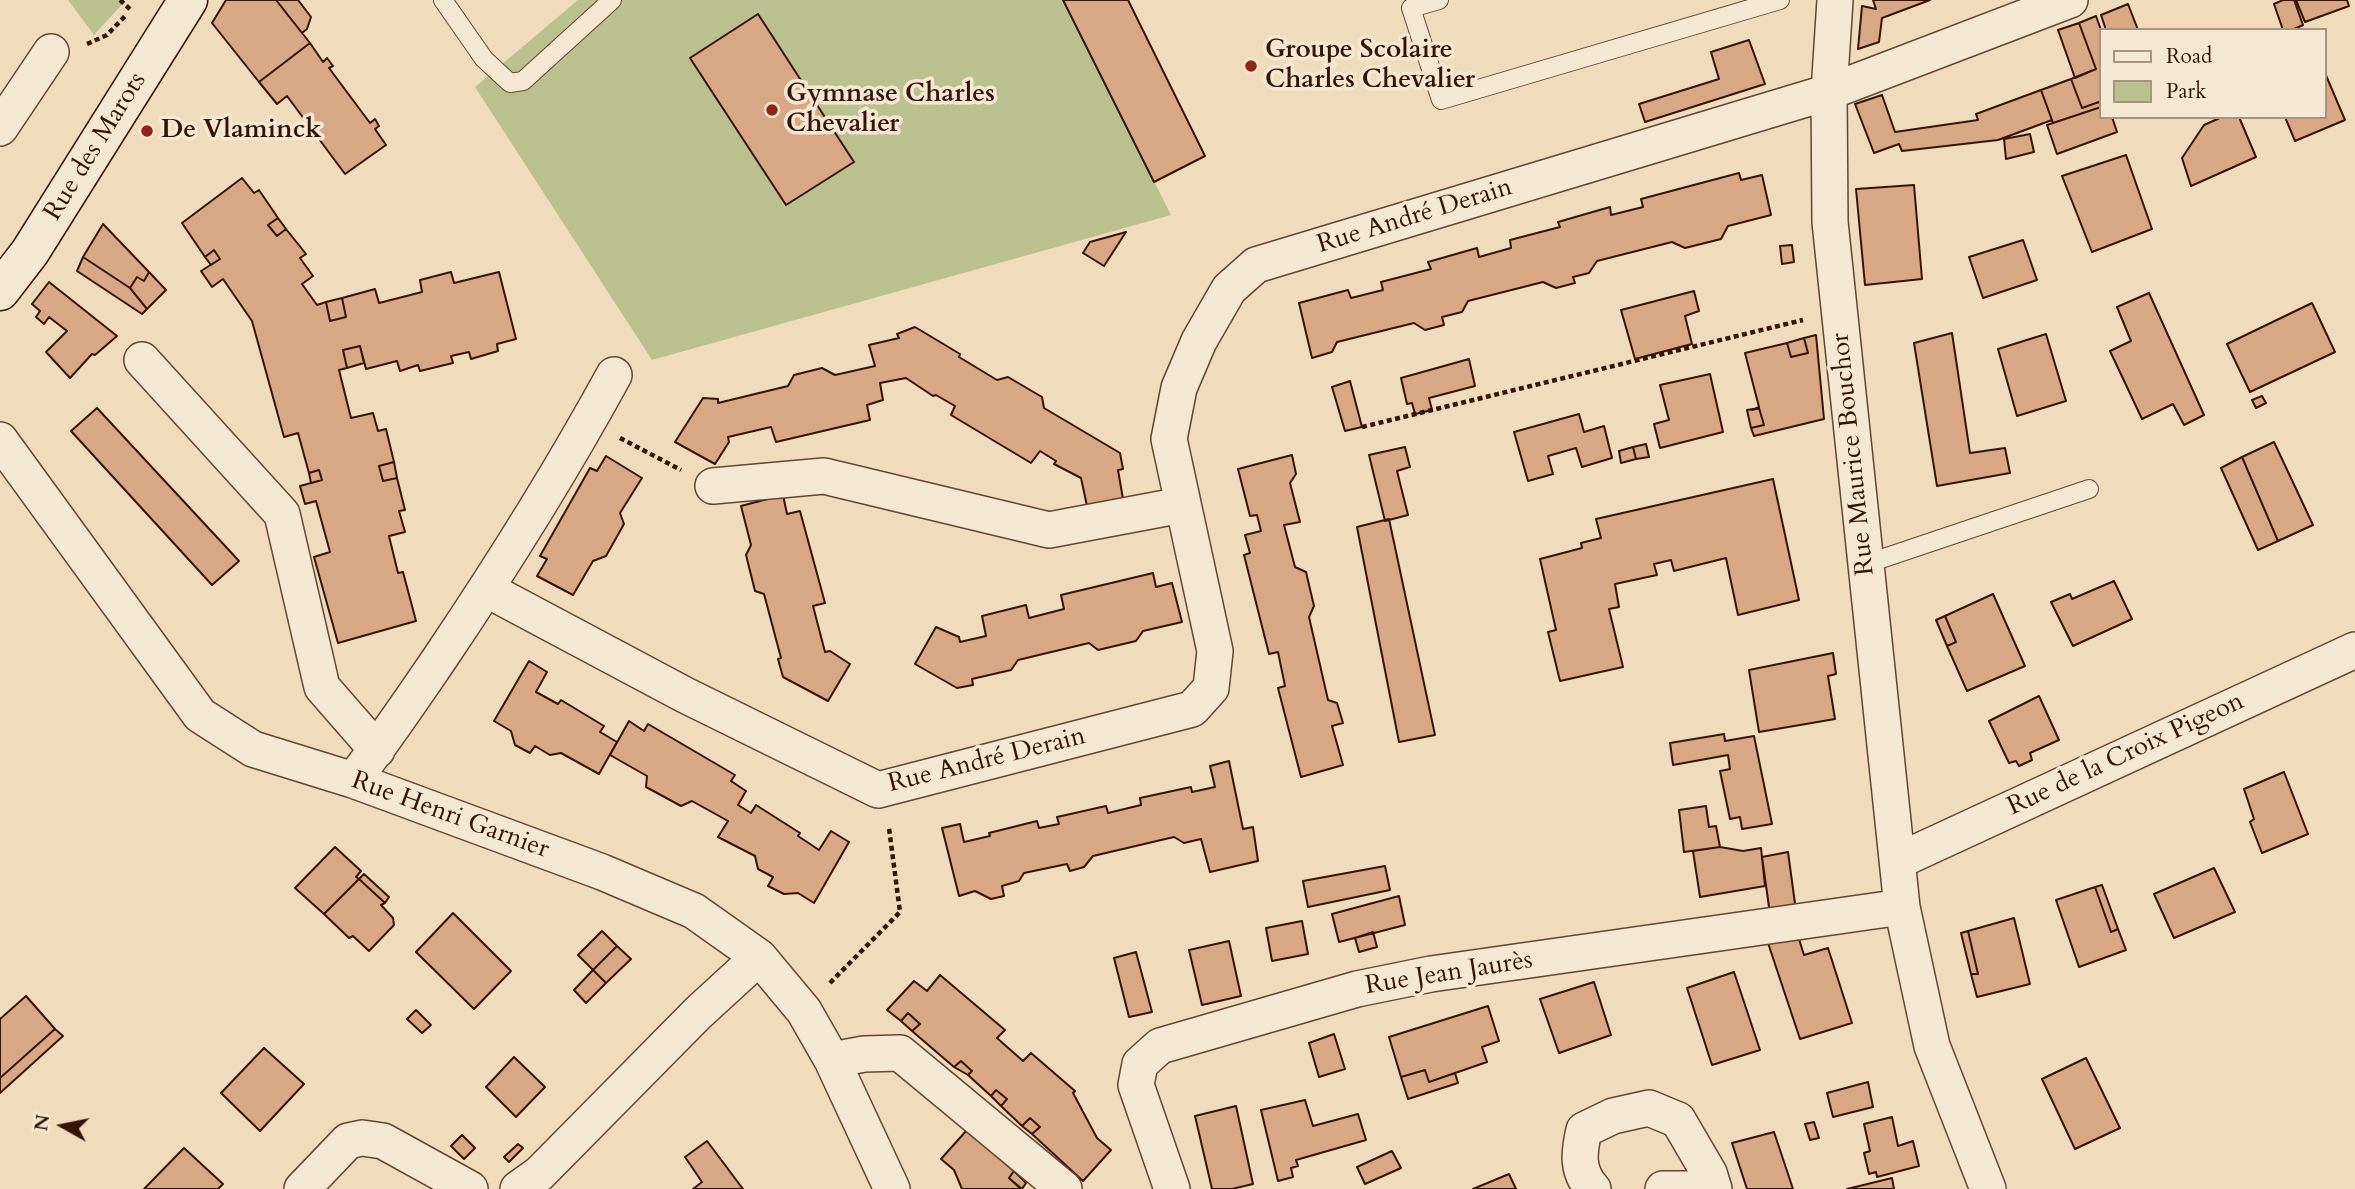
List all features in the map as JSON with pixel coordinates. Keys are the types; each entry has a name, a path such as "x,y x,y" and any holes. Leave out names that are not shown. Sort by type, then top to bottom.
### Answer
{"main road":[{"name":"Rue des Marots","path":"0,291 30,252 188,0"}],"street":[{"name":"Rue Maurice Bouchor","path":"1835,0 1829,92 1830,222 1902,907 1933,1046 1988,1189"},
{"name":"Rue André Derain","path":"486,589 685,695 878,789 1192,709 1211,688 1215,651 1169,439 1179,388 1199,341 1229,289 1256,265 1829,92 2070,0"},
{"path":"0,128 51,52"},
{"path":"142,360 282,514 322,687 377,750"},
{"path":"353,780 377,750 486,589 614,375"},
{"name":"Rue Henri Garnier","path":"0,440 200,716 253,749 353,780 602,872 694,911 759,957 804,1011 832,1059 892,1189"},
{"path":"713,486 824,476 1049,530 1182,505"},
{"name":"Rue de la Croix Pigeon","path":"1898,861 2355,650"},
{"name":"Rue Jean Jaurès","path":"1172,1189 1136,1085 1140,1064 1160,1046 1357,989 1419,977 1902,907"},
{"path":"518,1189 539,1174 698,1013 759,957"},
{"path":"832,1059 864,1054 900,1053 1064,1189"},
{"path":"1592,1189 1585,1181 1578,1156 1584,1130 1613,1116 1649,1108 1678,1120 1709,1174 1714,1189"},
{"path":"302,1189 348,1141 362,1138 383,1141 470,1189"},
{"path":"1663,1189 1696,1189"}],"lane":[{"path":"443,0 485,59 510,83 523,81 612,0"},
{"path":"1439,0 1410,8 1441,100 1780,0"},
{"path":"1866,564 2089,489"}],"path":[{"path":"51,52 74,49 107,35 139,0"},
{"path":"1362,427 1808,319"},
{"path":"588,422 713,486"},
{"path":"825,989 900,912 888,818"}],"green space":[{"path":"68,0 126,0 94,35"},
{"path":"578,0 1063,0 1171,215 652,360 475,87"}],"building":[{"path":"226,0 276,0 310,43 259,82 212,23"},
{"path":"276,0 298,0 311,17 307,29 302,33"},
{"path":"1063,0 1128,0 1205,156 1154,182"},
{"path":"1873,0 1930,0 1882,18 1879,42 1858,49 1862,6 1876,9"},
{"path":"2283,0 2294,0 2303,25 2282,28 2274,4"},
{"path":"2296,0 2347,0 2349,6 2305,22"},
{"path":"2128,4 2137,28 2105,28 2101,15"},
{"name":"Gymnase Charles Chevalier","path":"758,14 854,162 786,205 690,58"},
{"path":"2096,16 2100,28 2100,104 2099,102 2082,108 2071,79 2096,69 2079,23"},
{"path":"2079,23 2096,69 2075,78 2058,30"},
{"path":"1749,40 1765,84 1645,122 1639,104 1719,79 1711,52"},
{"path":"310,43 323,62 327,58 333,66 329,68 370,123 375,119 379,126 375,129 386,145 345,174 287,96 277,104 259,82"},
{"path":"2327,78 2345,120 2295,141 2286,119 2327,119"},
{"path":"2071,79 2082,108 2099,102 2100,107 2053,123 2041,90"},
{"path":"2041,90 2052,120 1998,140 1902,151 1899,144 1874,153 1855,104 1882,95 1895,132 1978,120 1976,114"},
{"path":"2100,107 2100,119 2113,119 2117,132 2057,154 2047,125"},
{"path":"2218,119 2240,119 2256,157 2191,186 2182,158 2204,125"},
{"path":"2030,134 2034,152 2006,159 2004,139"},
{"path":"2126,155 2152,229 2092,252 2062,176"},
{"path":"1739,173 1741,180 1762,175 1771,215 1728,226 1721,239 1685,248 1672,242 1597,261 1589,273 1573,277 1575,283 1556,288 1543,282 1468,301 1462,312 1442,317 1444,325 1425,330 1414,323 1337,342 1332,352 1312,358 1299,303 1348,290 1351,298 1383,290 1381,282 1431,269 1428,262 1477,248 1479,257 1511,248 1510,240 1560,227 1558,222 1610,207 1611,215 1643,207 1641,199"},
{"path":"242,178 254,193 259,190 278,218 268,225 277,236 286,229 306,254 300,258 313,276 302,284 317,305 326,302 330,321 346,317 342,298 375,289 379,303 422,292 420,280 451,272 454,283 499,272 516,339 497,344 498,351 471,359 469,352 451,356 453,363 420,371 418,365 400,371 397,361 366,369 360,346 343,350 347,368 339,370 351,418 373,413 378,431 386,429 394,462 379,466 383,481 397,478 405,510 399,511 405,532 389,536 398,573 403,572 416,621 338,643 314,557 330,552 316,501 305,504 300,486 322,480 319,470 309,473 298,433 284,437 252,321 223,279 212,287 201,271 220,259 214,250 205,257 182,223"},
{"path":"1914,185 1922,279 1865,285 1856,189"},
{"path":"278,218 286,229 277,236 268,225"},
{"path":"103,224 149,272 144,281 137,277 130,288 83,257"},
{"path":"1126,232 1104,266 1083,253 1090,242"},
{"path":"2023,240 2037,280 1983,298 1969,257"},
{"path":"1792,245 1794,262 1782,264 1780,246"},
{"path":"214,250 220,259 211,265 205,257"},
{"path":"83,257 130,288 147,309 142,314 77,271"},
{"path":"149,272 166,290 147,309 130,288 137,277 144,281"},
{"path":"49,282 117,336 95,355 92,354 70,378 46,352 67,331 49,317 44,324 36,317 40,311 32,304"},
{"path":"1694,291 1699,311 1685,316 1692,344 1635,359 1621,310"},
{"path":"2149,293 2204,415 2184,425 2173,404 2142,419 2110,351 2131,341 2117,307"},
{"path":"342,298 346,317 330,321 326,302"},
{"path":"2312,303 2335,352 2250,392 2227,344"},
{"path":"915,327 997,380 1008,377 1042,397 1044,408 1120,453 1123,469 1118,470 1123,499 1087,506 1081,478 1054,464 1056,461 1040,451 1031,463 951,415 955,406 936,395 933,396 906,378 880,383 883,400 867,405 870,420 776,442 771,427 728,437 729,442 715,464 675,442 703,398 718,399 718,403 788,386 794,375 822,368 835,375 875,366 869,345 899,338 897,334"},
{"path":"1952,333 1970,453 2005,448 2010,473 1937,486 1914,343"},
{"path":"2046,334 2066,401 2017,416 1998,349"},
{"path":"1816,335 1824,419 1754,436 1751,428 1764,425 1759,408 1752,410 1759,407 1745,353 1787,343 1791,357 1808,353 1804,338"},
{"path":"1804,338 1808,353 1791,357 1787,343"},
{"path":"360,346 364,363 347,368 343,350"},
{"path":"1469,359 1475,386 1429,398 1432,410 1415,414 1412,403 1407,404 1401,378"},
{"path":"1710,374 1723,432 1660,448 1654,424 1669,420 1660,385"},
{"path":"1350,381 1362,427 1345,431 1332,387"},
{"path":"2262,396 2266,403 2256,408 2252,400"},
{"path":"97,408 239,561 212,585 71,431"},
{"path":"1759,408 1764,425 1751,428 1747,410"},
{"path":"1579,414 1584,432 1604,426 1612,458 1582,467 1576,448 1548,456 1553,474 1528,481 1514,432"},
{"path":"2274,442 2313,525 2278,541 2242,457"},
{"path":"1646,444 1649,457 1636,459 1633,447"},
{"path":"1405,447 1410,467 1397,471 1408,515 1385,521 1369,455"},
{"path":"1633,447 1636,459 1621,463 1619,451"},
{"path":"1292,455 1296,474 1290,483 1300,522 1284,525 1295,567 1306,572 1314,606 1309,617 1328,700 1337,703 1343,723 1332,726 1343,765 1301,777 1278,688 1285,686 1278,652 1269,654 1244,555 1250,553 1245,535 1261,531 1257,515 1250,516 1238,469"},
{"path":"606,456 642,478 620,513 624,524 606,556 593,561 573,595 537,576 547,559 540,556 590,468 597,471"},
{"path":"2242,457 2278,541 2258,550 2221,468"},
{"path":"394,462 397,478 383,481 379,466"},
{"path":"319,470 322,480 311,483 309,473"},
{"path":"1773,479 1799,600 1738,615 1726,558 1674,571 1671,560 1654,564 1657,575 1615,584 1619,607 1609,609 1623,667 1560,681 1548,632 1556,630 1540,559 1582,548 1581,543 1601,538 1596,519"},
{"path":"783,495 787,514 800,511 825,603 813,606 825,652 830,651 850,664 828,701 783,677 778,659 781,658 764,594 755,591 746,555 751,545 741,506"},
{"path":"1389,519 1435,735 1399,742 1357,527"},
{"path":"1153,573 1156,587 1172,583 1182,622 1143,631 1136,641 1098,650 1089,643 1018,660 1011,670 972,679 973,685 957,688 915,664 936,627 959,637 960,642 986,636 982,616 1026,605 1029,618 1064,609 1061,595"},
{"path":"2114,581 2132,619 2073,646 2051,602 2070,594 2072,599"},
{"path":"1993,594 2025,666 1967,691 1947,646 1956,642 1945,616"},
{"path":"1945,616 1956,642 1947,646 1936,620"},
{"path":"1833,653 1836,674 1828,676 1835,719 1759,732 1749,670"},
{"path":"529,661 547,672 536,692 558,704 561,700 604,726 600,732 617,742 599,774 561,753 550,755 535,746 530,753 515,745 511,731 494,721"},
{"path":"2039,696 2059,740 2030,753 2032,760 2019,766 2016,761 2009,763 1989,721"},
{"path":"629,721 644,731 648,724 735,775 731,781 746,791 738,805 751,813 756,805 800,833 798,836 819,850 831,831 849,842 814,903 798,893 784,894 768,886 773,877 758,869 755,856 718,837 728,821 692,801 681,806 646,787 647,776 610,755"},
{"path":"1724,734 1725,741 1754,736 1772,824 1742,829 1740,817 1730,819 1720,771 1730,769 1728,755 1673,765 1670,743"},
{"path":"1229,761 1243,829 1253,827 1258,861 1210,872 1201,839 1184,843 1174,837 1093,856 1084,867 1070,871 1067,864 1024,873 1019,881 1002,886 1004,896 991,899 975,891 959,896 942,828 960,824 964,842 1037,821 1039,828 1059,824 1057,817 1106,806 1108,813 1141,805 1140,798 1191,787 1192,792 1215,787 1210,766"},
{"path":"2284,772 2308,834 2262,853 2250,822 2254,819 2244,789"},
{"path":"1706,806 1709,827 1716,826 1720,847 1684,852 1679,810"},
{"path":"335,847 361,871 356,877 359,879 324,914 295,888"},
{"path":"1720,847 1743,851 1761,848 1765,886 1700,897 1693,851"},
{"path":"1788,852 1796,911 1770,914 1762,857"},
{"path":"1385,866 1390,890 1308,907 1303,881"},
{"path":"2214,868 2235,912 2174,938 2154,894"},
{"path":"364,874 389,897 385,903 359,879"},
{"path":"359,879 385,903 381,905 393,918 394,925 369,951 353,936 349,938 324,914"},
{"path":"2102,885 2118,929 2111,932 2095,887"},
{"path":"2095,887 2111,932 2118,929 2126,950 2079,967 2056,900"},
{"path":"1399,896 1405,925 1339,942 1332,914"},
{"path":"453,913 511,971 474,1009 416,952"},
{"path":"2014,918 2030,984 1977,997 1971,974 1978,974 1968,931"},
{"path":"1302,921 1308,954 1272,961 1266,928"},
{"path":"602,931 617,946 593,970 578,955"},
{"path":"1968,931 1978,974 1971,974 1961,933"},
{"path":"1373,932 1377,947 1359,952 1355,938"},
{"path":"1798,936 1804,955 1828,948 1852,1023 1800,1039 1767,940"},
{"path":"1229,941 1241,996 1202,1005 1189,950"},
{"path":"617,946 631,959 606,983 593,970"},
{"path":"1136,952 1152,1012 1129,1017 1114,958"},
{"path":"593,970 606,983 586,1003 574,990"},
{"path":"1734,972 1760,1050 1712,1065 1687,988"},
{"path":"940,975 1005,1030 997,1038 1023,1061 1031,1053 1075,1091 1073,1093 1097,1138 1111,1150 1083,1181 1032,1134 1040,1127 1030,1118 1022,1126 1001,1106 1007,1099 996,1090 991,1096 968,1075 972,1071 961,1061 954,1067 912,1031 920,1024 908,1013 901,1021 887,1010 914,981 927,991"},
{"path":"1594,982 1611,1035 1559,1053 1540,999"},
{"path":"26,996 55,1029 0,1078 0,1019"},
{"path":"1488,1006 1499,1041 1482,1047 1487,1062 1429,1082 1425,1070 1401,1077 1389,1037"},
{"path":"416,1010 431,1025 422,1033 407,1019"},
{"path":"908,1013 920,1024 912,1031 901,1021"},
{"path":"55,1029 63,1036 0,1093 0,1078"},
{"path":"1334,1034 1345,1069 1319,1077 1309,1043"},
{"path":"264,1048 304,1084 260,1131 221,1093"},
{"path":"514,1057 545,1087 516,1117 486,1087"},
{"path":"2086,1058 2120,1128 2075,1149 2042,1079"},
{"path":"961,1061 972,1071 968,1075 954,1067"},
{"path":"1425,1070 1429,1082 1455,1073 1458,1083 1408,1099 1401,1077"},
{"path":"1868,1082 1873,1107 1833,1117 1827,1093"},
{"path":"996,1090 1007,1099 1001,1106 991,1096"},
{"path":"1305,1100 1313,1126 1358,1114 1366,1140 1296,1160 1298,1166 1291,1168 1293,1177 1278,1181 1261,1110"},
{"path":"1236,1106 1253,1184 1232,1189 1212,1189 1195,1116"},
{"path":"1892,1117 1898,1146 1913,1141 1919,1166 1877,1177 1876,1172 1869,1174 1864,1153 1870,1151 1864,1124"},
{"path":"1030,1118 1040,1127 1032,1134 1022,1126"},
{"path":"1814,1122 1819,1138 1810,1140 1805,1124"},
{"path":"967,1130 1014,1171 1009,1178 1021,1189 962,1189 954,1170 941,1159"},
{"path":"1774,1132 1793,1189 1747,1189 1732,1143"},
{"path":"462,1135 475,1148 464,1159 451,1146"},
{"path":"707,1141 743,1189 693,1189 702,1182 685,1157"},
{"path":"518,1144 523,1148 509,1162 504,1157"},
{"path":"184,1148 223,1184 218,1189 144,1189"},
{"path":"1392,1151 1401,1168 1365,1184 1357,1167"},
{"path":"1014,1171 1026,1183 1022,1189 1009,1178"},
{"path":"1509,1174 1516,1189 1473,1189"},
{"path":"1892,1178 1894,1189 1847,1189"}],"place":[{"name":"Groupe Scolaire Charles Chevalier","path":"1251,66"},
{"name":"Gymnase Charles Chevalier","path":"772,110"},
{"name":"De Vlaminck","path":"147,131"}]}
